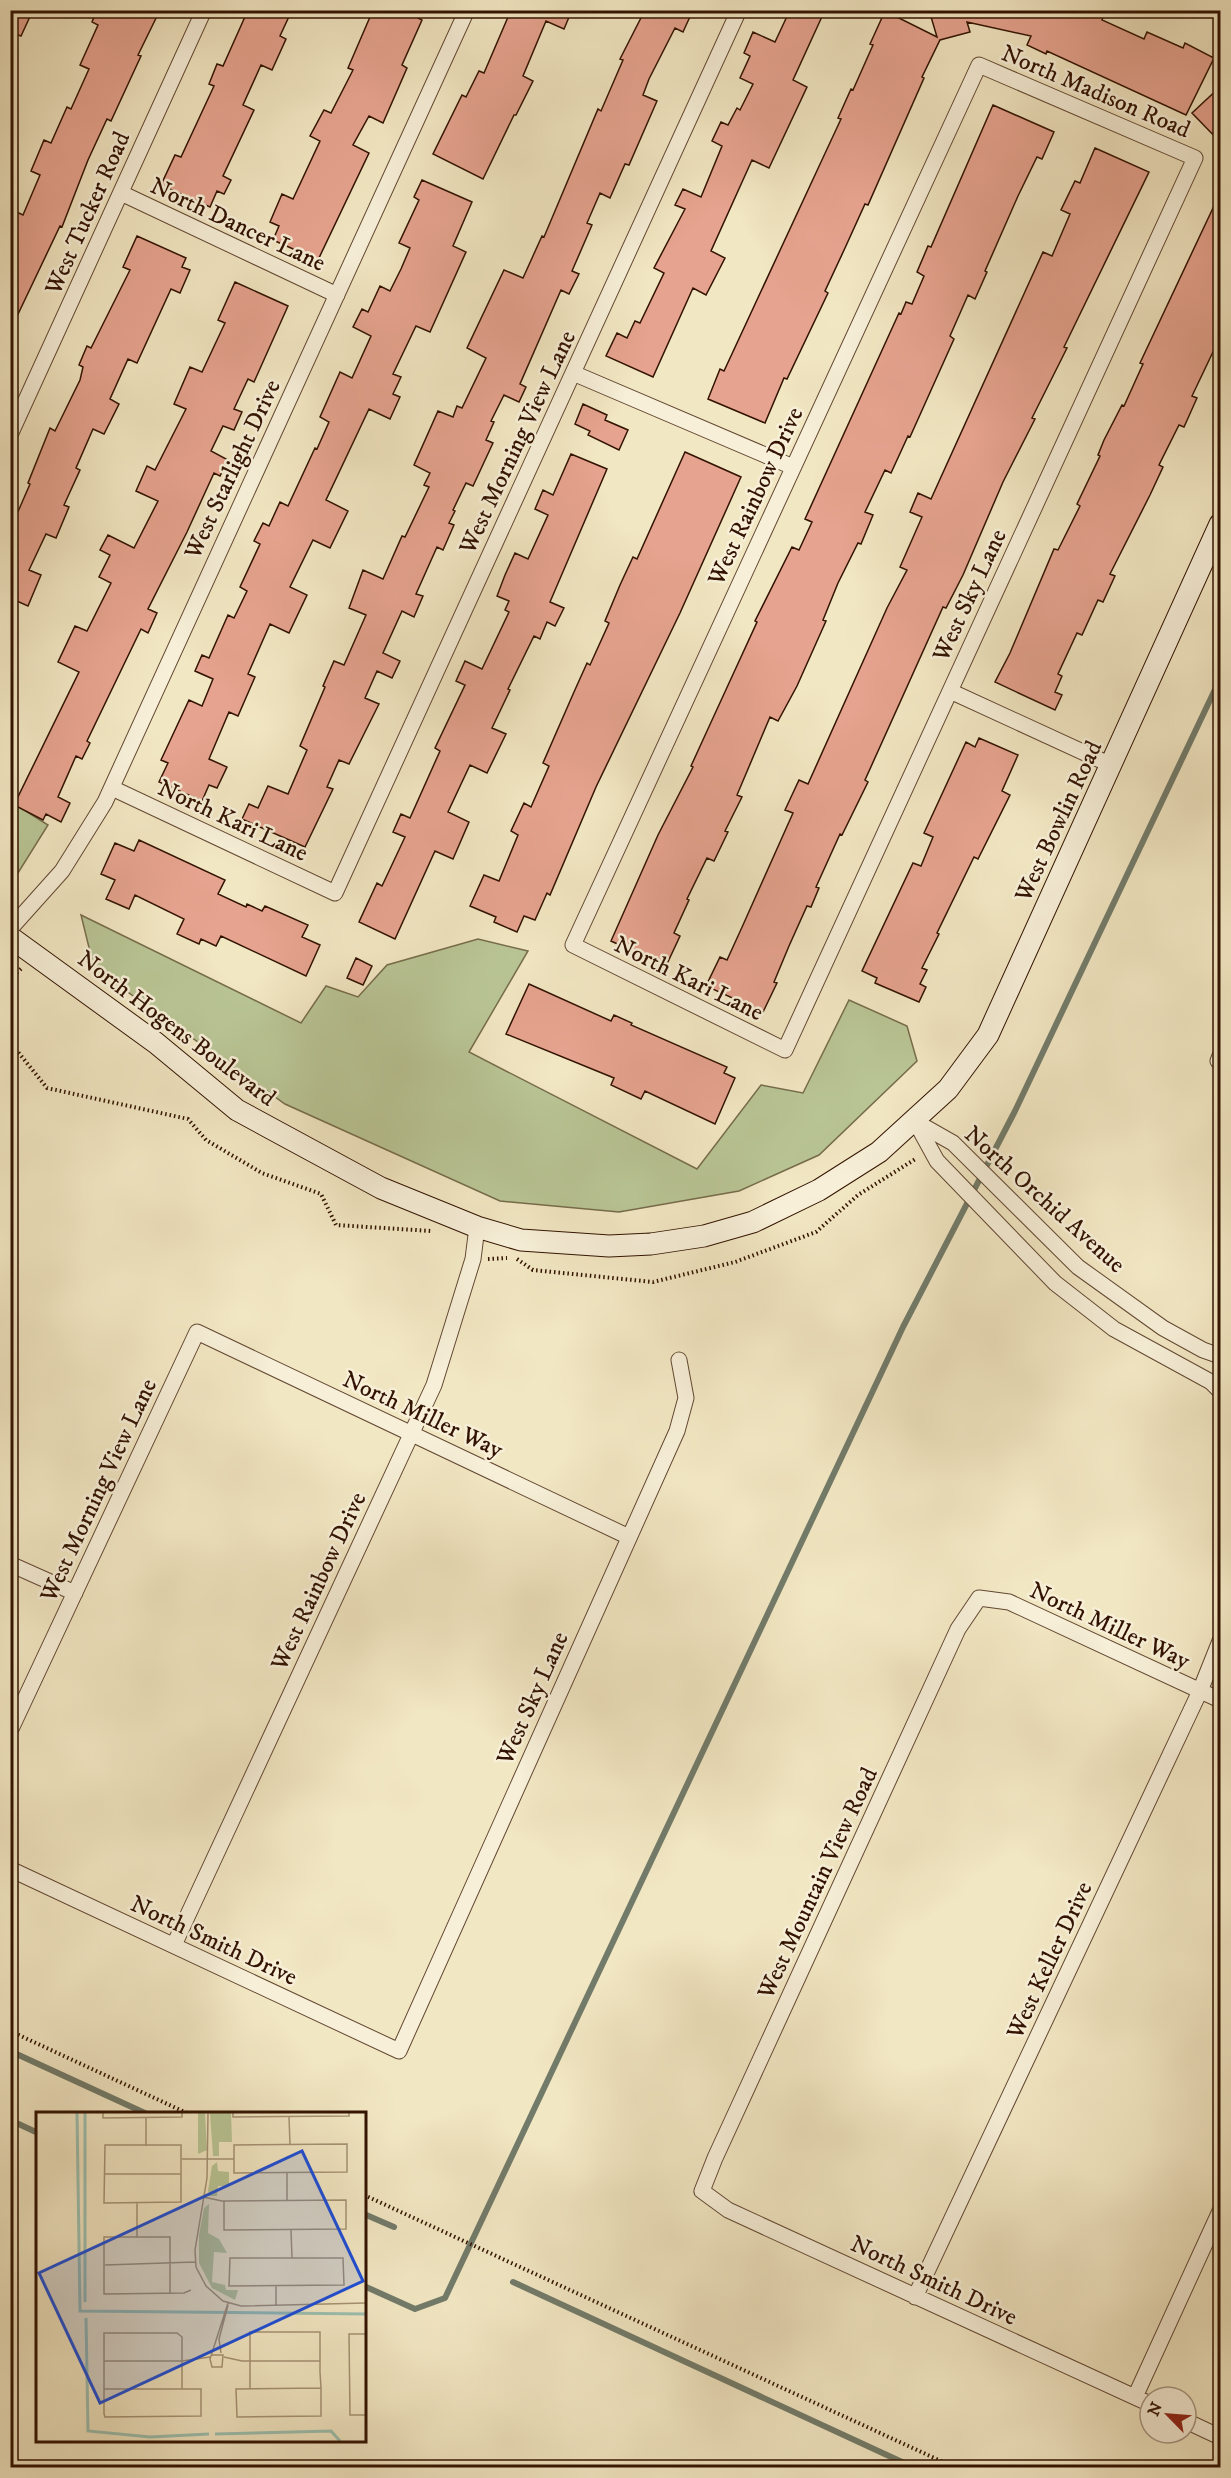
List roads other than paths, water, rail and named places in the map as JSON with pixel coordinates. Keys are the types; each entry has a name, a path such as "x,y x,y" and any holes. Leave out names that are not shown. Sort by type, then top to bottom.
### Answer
{"street":[{"name":"West Tucker Road","path":"10,435 204,10"},
{"name":"West Starlight Drive","path":"10,929 62,871 112,788 467,10"},
{"name":"West Morning View Lane","path":"335,893 739,10"},
{"name":"North Madison Road","path":"979,65 1195,158"},
{"name":"West Rainbow Drive","path":"573,945 979,65"},
{"name":"West Sky Lane","path":"785,1050 1195,158"},
{"name":"North Dancer Lane","path":"121,193 337,295"},
{"path":"573,373 793,467"},
{"name":"West Bowlin Road","path":"915,1121 948,1089 988,1035 1221,524"},
{"path":"950,692 1111,765"},
{"name":"North Kari Lane","path":"112,788 335,893"},
{"name":"North Hogens Boulevard","path":"10,937 156,1043 237,1110 381,1188 477,1227 521,1240 609,1246 651,1244 704,1236 753,1222 819,1190 879,1152 915,1121"},
{"name":"North Kari Lane","path":"573,945 785,1050"},
{"name":"North Orchid Avenue","path":"915,1121 953,1143 1078,1267 1163,1328 1203,1350 1221,1356"},
{"name":"North Orchid Avenue","path":"915,1121 937,1161 1055,1283 1114,1329 1211,1382 1221,1391"},
{"name":"West Rainbow Drive","path":"174,1945 434,1385 473,1259 477,1227"},
{"name":"West Morning View Lane","path":"10,1731 197,1332"},
{"name":"North Miller Way","path":"197,1332 629,1537"},
{"name":"West Sky Lane","path":"399,2050 677,1431 686,1398 679,1360"},
{"path":"10,1564 75,1593"},
{"name":"North Miller Way","path":"979,1598 1009,1602 1221,1700"},
{"name":"West Mountain View Road","path":"702,2191 715,2158 958,1629 979,1598"},
{"name":"West Keller Drive","path":"915,2297 1200,1691 1221,1641"},
{"name":"North Smith Drive","path":"10,1869 399,2050"},
{"name":"North Smith Drive","path":"702,2191 728,2210 1138,2398"},
{"path":"1135,2397 1221,2211"},
{"path":"1198,2426 1221,2437"}],"waterway":[{"path":"366,2287 415,2309 445,2298 903,1327 1015,1111 1220,679"},
{"path":"10,2051 143,2112"},
{"path":"10,2120 36,2132"},
{"path":"366,2215 394,2227"},
{"path":"513,2282 915,2468"}]}
